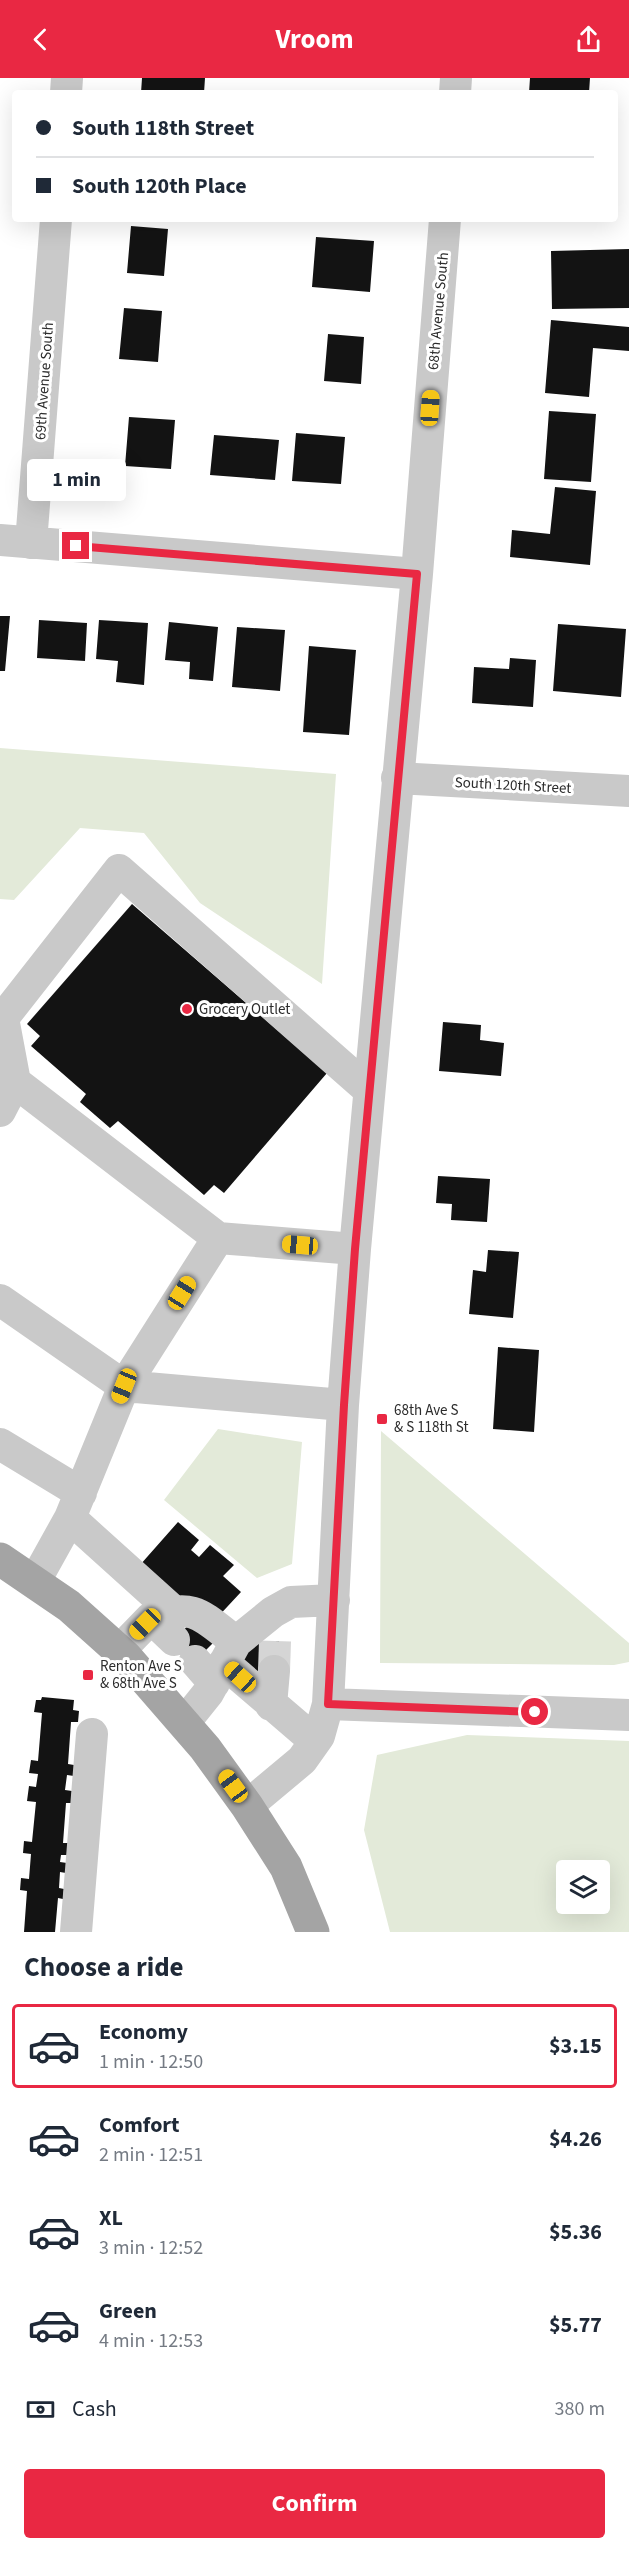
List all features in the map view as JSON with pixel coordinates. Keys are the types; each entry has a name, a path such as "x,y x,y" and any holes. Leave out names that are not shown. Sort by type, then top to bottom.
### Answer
{"main road":[{"path":"0,1559 69,1606 119,1650 205,1748 247,1806 286,1867 313,1932"}],"street":[{"name":"69th Avenue South","path":"31,543 56,222"},
{"name":"68th Avenue South","path":"247,1806 292,1770 315,1741 328,1704 355,1249 417,574 445,222"},
{"path":"0,540 417,574"},
{"name":"South 120th Street","path":"397,778 629,791"},
{"path":"0,1112 15,1082 3,1018 120,870 369,1090"},
{"path":"15,1082 218,1238 355,1249"},
{"path":"35,1581 76,1505 124,1386 218,1238"},
{"path":"0,1300 124,1386 344,1405"},
{"path":"0,1444 76,1505 195,1645 315,1741"},
{"path":"119,1650 195,1645 291,1602 334,1600"},
{"path":"271,1705 279,1608"},
{"path":"184,1723 195,1645"},
{"path":"328,1704 629,1715"},
{"path":"76,1932 92,1734"}],"green space":[{"path":"0,748 336,774 322,984 200,903 144,833 80,828 14,900 0,899"},
{"path":"218,1429 302,1442 292,1564 257,1578 164,1500"},
{"path":"381,1431 629,1643 629,1662 614,1665 380,1663"},
{"path":"467,1735 629,1741 629,1932 390,1932 364,1830 377,1755"}],"building":[{"path":"142,78 205,78 204,90 141,90"},
{"path":"530,78 590,78 589,90 529,90"},
{"path":"131,226 168,229 164,276 127,273"},
{"path":"316,237 374,241 370,292 312,287"},
{"path":"629,249 629,308 552,309 551,251"},
{"path":"124,308 162,311 158,362 119,359"},
{"path":"551,320 629,327 629,351 593,348 589,397 545,393"},
{"path":"328,334 364,337 361,384 324,381"},
{"path":"549,411 596,414 591,482 544,479"},
{"path":"129,417 175,420 171,469 125,466"},
{"path":"296,433 345,437 341,484 292,481"},
{"path":"214,435 279,440 275,480 210,475"},
{"path":"555,487 596,491 590,565 510,557 512,530 550,534"},
{"path":"0,616 10,616 5,671 0,671"},
{"path":"39,620 87,623 85,661 37,658"},
{"path":"99,620 148,623 144,685 116,682 118,661 96,659"},
{"path":"169,622 218,627 213,681 189,679 190,662 165,660"},
{"path":"558,624 626,629 621,697 553,691"},
{"path":"237,627 285,630 280,691 232,687"},
{"path":"309,646 356,650 349,735 303,732"},
{"path":"510,658 536,660 533,707 472,703 474,667 509,669"},
{"name":"Grocery Outlet","path":"132,904 327,1073 224,1193 214,1185 204,1195 118,1121 110,1128 80,1102 86,1094 31,1046 40,1036 27,1024"},
{"path":"443,1022 481,1025 480,1040 504,1043 501,1076 439,1071"},
{"path":"438,1176 490,1179 487,1222 451,1220 452,1204 436,1203"},
{"path":"488,1250 519,1252 513,1318 469,1314 473,1270 486,1272"},
{"path":"498,1347 539,1350 534,1432 493,1429"},
{"path":"178,1522 199,1540 191,1550 199,1557 210,1545 234,1565 223,1576 241,1592 214,1621 189,1609 140,1565"},
{"path":"197,1616 219,1637 192,1664 171,1643"},
{"path":"279,1641 279,1671 240,1672 240,1642"},
{"path":"42,1697 74,1700 73,1710 79,1711 78,1722 71,1722 68,1764 74,1765 74,1776 67,1775 65,1790 72,1791 71,1803 66,1803 63,1843 68,1843 67,1855 61,1855 60,1862 67,1863 66,1873 60,1872 59,1888 64,1889 63,1899 58,1898 55,1932 24,1932 27,1891 20,1890 21,1878 29,1879 31,1854 23,1853 24,1841 32,1842 36,1802 27,1801 29,1786 36,1787 38,1774 29,1773 31,1760 38,1761 42,1713 34,1712 36,1700 41,1700"}],"tunnel":[{"path":"274,1671 275,1641"}],"place":[{"name":"Grocery Outlet","path":"187,1009"},
{"name":"68th Ave S & S 118th St","path":"382,1419"},
{"name":"Renton Ave S & 68th Ave S","path":"88,1675"}],"route":[{"path":"76,546 417,574 355,1249 328,1704 535,1712"}]}
